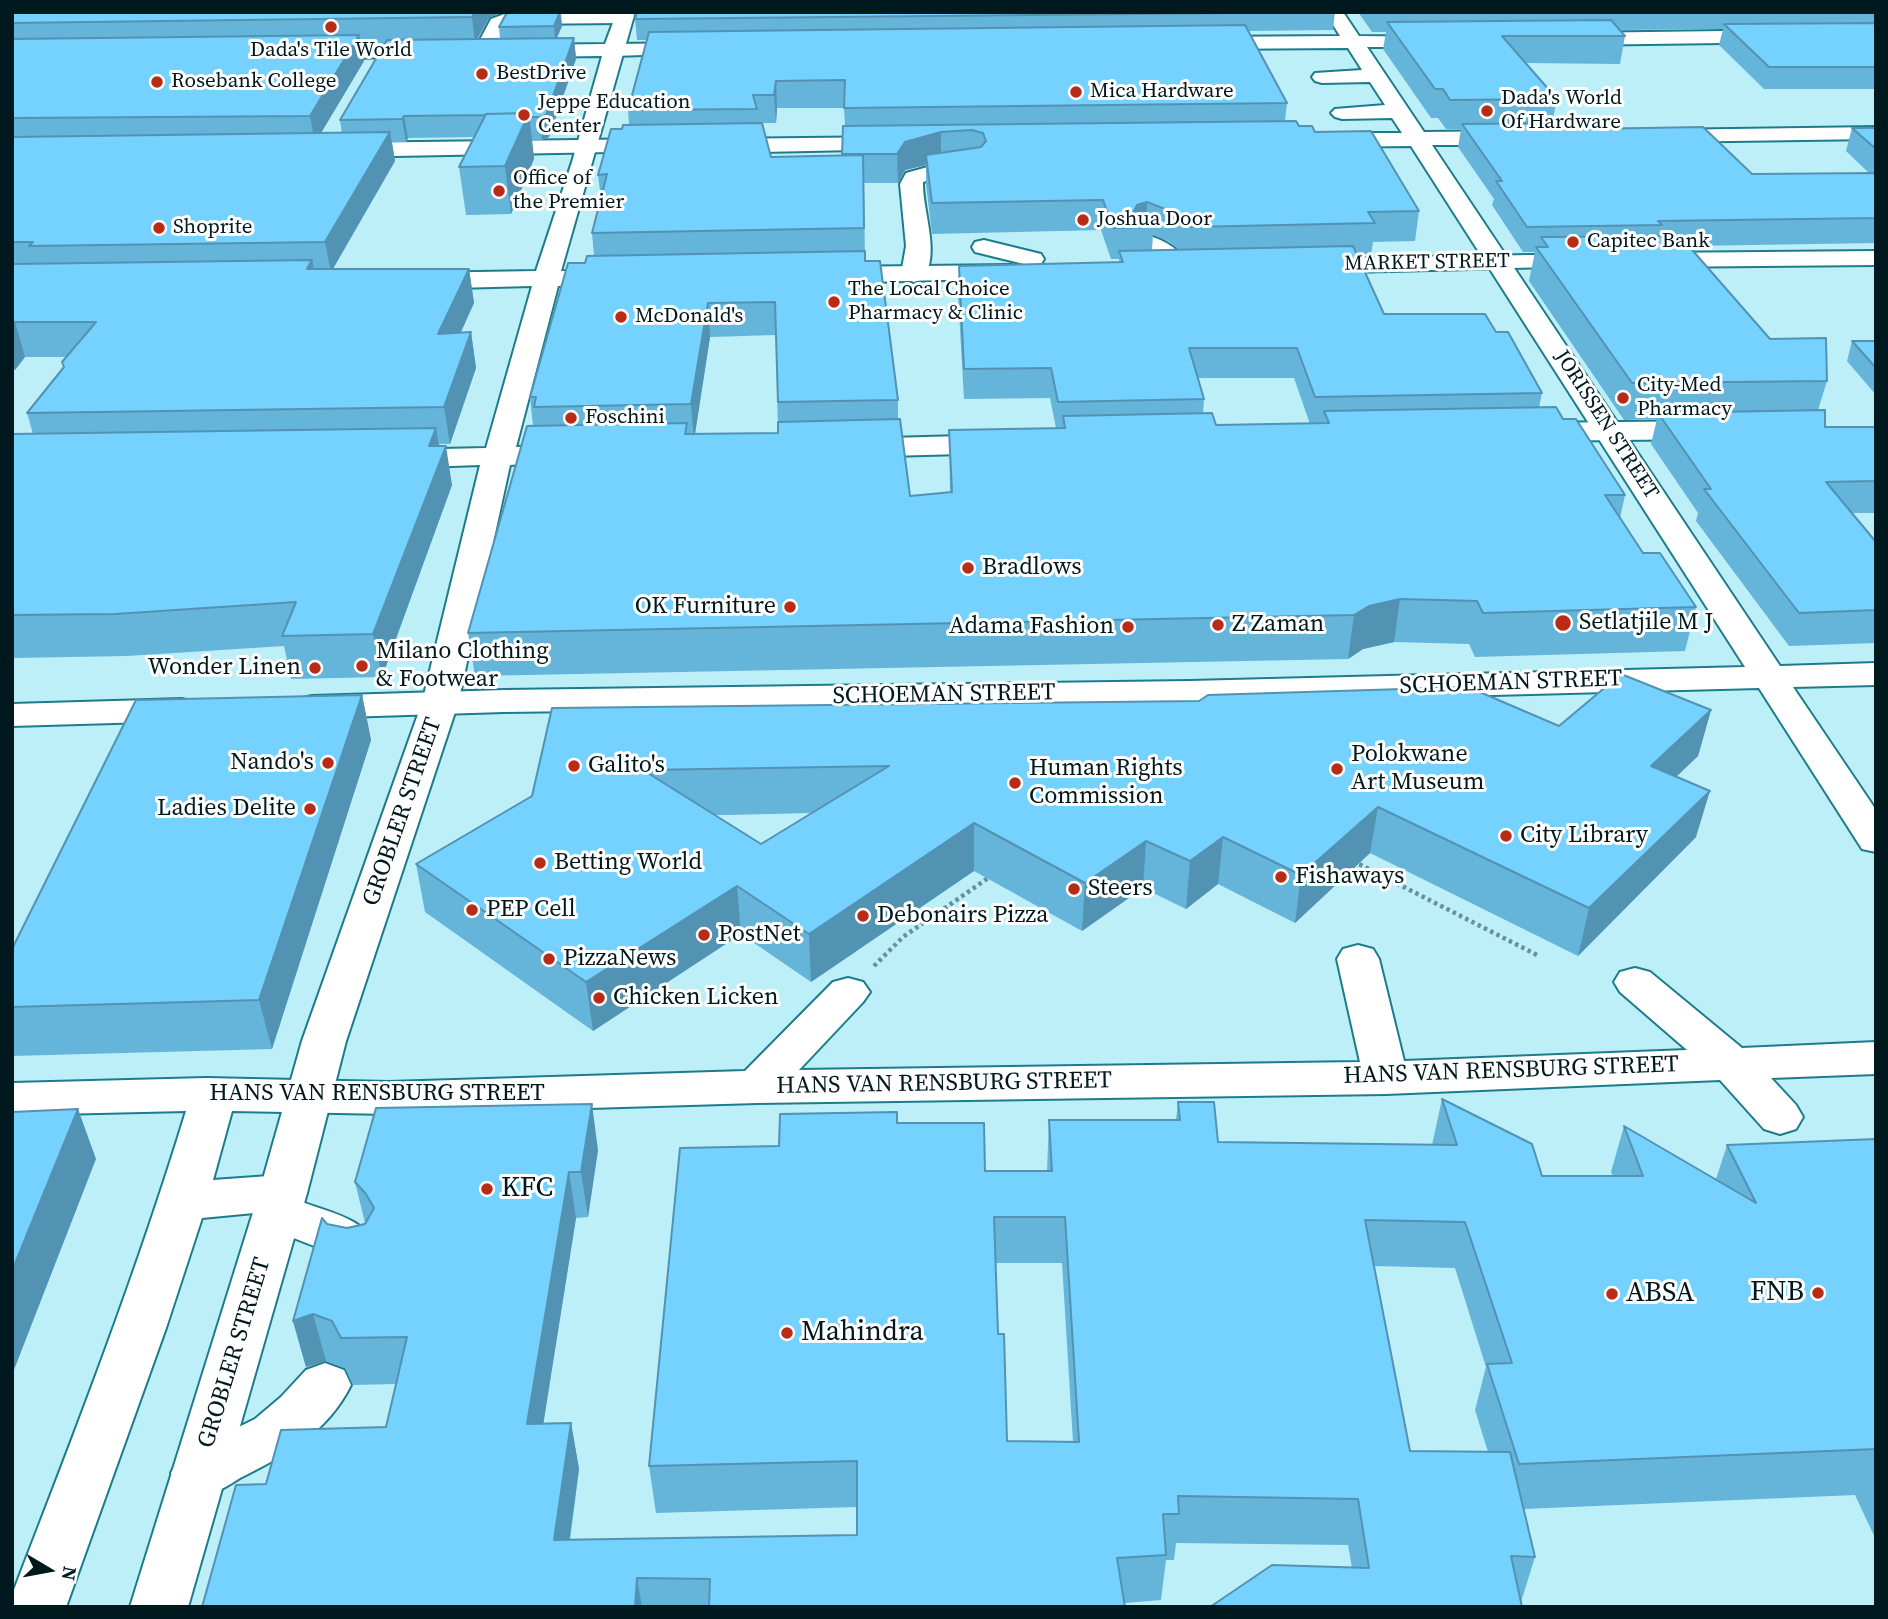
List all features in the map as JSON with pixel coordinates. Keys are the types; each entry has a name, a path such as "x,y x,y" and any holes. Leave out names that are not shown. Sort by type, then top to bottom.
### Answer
{"main road":[{"name":"JORISSEN STREET","path":"1334,12 1876,841"},
{"path":"484,51 498,23 510,18 625,15"},
{"name":"GROBLER STREET","path":"159,1607 280,1202 324,1041 440,703 489,481 510,422 554,250 625,15"},
{"path":"1548,39 1876,35"},
{"path":"1188,43 1453,40"},
{"path":"286,53 722,49"},
{"path":"369,74 382,52"},
{"path":"1322,77 1376,76"},
{"path":"1342,113 1398,111"},
{"path":"338,128 325,150 921,144"},
{"path":"1639,136 1876,133"},
{"path":"1306,141 1528,138"},
{"path":"359,172 449,149"},
{"path":"914,274 918,246 912,184 914,177 942,170 972,168"},
{"path":"1044,268 1038,248 1051,242"},
{"path":"1146,242 1157,245 1181,270"},
{"path":"984,247 1044,268"},
{"path":"1630,261 1876,258"},
{"name":"MARKET STREET","path":"1288,267 1603,261"},
{"path":"805,275 914,274 1044,268"},
{"path":"1154,270 1208,269"},
{"path":"394,282 642,277"},
{"path":"1504,433 1728,430"},
{"path":"821,448 1030,443"},
{"path":"362,459 598,453"},
{"name":"SCHOEMAN STREET","path":"275,708 1177,692 1876,674"},
{"path":"12,715 219,709"},
{"path":"1358,959 1386,1078"},
{"path":"1635,982 1730,1062 1780,1117"},
{"path":"757,1087 848,992"},
{"name":"HANS VAN RENSBURG STREET","path":"12,1099 214,1094 389,1098 757,1087 1386,1078 1876,1058"},
{"path":"37,1607 141,1328 183,1201 214,1094"},
{"path":"183,1201 280,1202 344,1238 358,1253"},
{"path":"199,1473 274,1435 300,1413 325,1385"}],"path":[{"path":"1341,855 1539,956"},
{"path":"848,992 903,937 995,873"}],"building":[{"path":"12,12 475,12 472,17 12,23"},
{"path":"510,12 560,12 554,26 499,27"},
{"path":"637,12 1236,12 1236,13 635,19"},
{"path":"1611,20 1625,36 1502,36 1557,99 1450,100 1443,89 1435,89 1387,22"},
{"path":"1876,23 1876,67 1769,67 1724,24"},
{"path":"1245,25 1287,103 844,108 845,80 776,81 774,95 753,95 757,109 628,110 649,32"},
{"path":"359,35 310,116 12,118 12,39"},
{"path":"574,38 546,115 529,117 529,113 486,114 340,120 387,40"},
{"path":"529,113 505,166 459,167 486,114"},
{"path":"1296,121 1299,126 1312,126 1315,132 1371,131 1419,211 1368,212 1375,223 1190,227 1170,211 1147,202 1137,205 1133,213 1153,227 1113,228 1103,200 932,203 926,155 981,147 986,141 983,133 972,130 941,132 905,142 897,154 842,154 843,126"},
{"path":"762,123 771,157 863,155 864,228 592,233 607,174 598,175 611,129 622,129 623,125"},
{"path":"1571,123 1574,127 1584,129 1703,127 1752,174 1876,173 1876,218 1658,221 1662,225 1527,227 1496,181 1502,181 1462,124"},
{"path":"1852,128 1876,128 1876,149"},
{"path":"390,132 325,242 29,246 33,242 12,242 12,137"},
{"path":"1680,236 1770,339 1826,338 1827,381 1632,383 1536,247 1548,247 1541,237"},
{"path":"1353,246 1384,314 1485,314 1496,332 1508,332 1542,393 1315,397 1297,348 1189,348 1204,399 1058,402 1051,368 964,369 959,266 1123,262 1119,251"},
{"path":"865,251 865,261 880,261 898,400 778,402 775,302 708,303 691,404 534,407 536,397 530,397 568,263 585,263 587,256"},
{"path":"312,260 307,269 469,269 438,334 471,332 444,407 27,413 64,367 62,362 96,322 15,322 12,325 12,264"},
{"path":"1852,341 1876,341 1876,368"},
{"path":"1556,407 1563,419 1576,419 1625,495 1605,495 1643,553 1660,553 1696,607 1483,613 1477,601 1400,599 1369,606 1354,615 468,633 527,426 687,423 685,434 778,433 778,422 900,419 910,496 952,492 949,430 1065,428 1063,416 1212,413 1216,425 1329,423 1324,411"},
{"path":"1825,410 1825,427 1876,427 1876,481 1826,482 1876,542 1876,610 1799,613 1704,489 1711,489 1658,413"},
{"path":"436,428 429,446 446,446 373,634 282,636 296,602 115,614 12,615 12,434"},
{"path":"1621,674 1711,710 1651,766 1710,791 1589,908 1378,807 1301,875 1223,837 1190,861 1146,841 1085,883 974,823 809,934 737,886 586,982 416,864 532,796 552,708 1199,701 1208,695 1468,687 1559,726","holes":["889,766 761,844 643,770"]},
{"path":"362,695 259,1000 12,1007 12,949 136,700"},
{"path":"1442,1099 1532,1144 1542,1176 1643,1176 1624,1126 1756,1203 1727,1145 1876,1139 1876,1449 1519,1464 1487,1364 1512,1363 1465,1222 1365,1220 1410,1451 1510,1452 1535,1557 1511,1556 1522,1607 1210,1607 1272,1565 1369,1568 1358,1499 1178,1496 1179,1514 1163,1514 1166,1555 1117,1558 1125,1607 709,1607 710,1579 637,1578 635,1607 202,1607 236,1485 266,1484 281,1430 386,1427 407,1337 341,1338 332,1321 313,1314 293,1321 322,1218 327,1224 347,1228 365,1224 374,1208 355,1182 376,1108 592,1104 581,1172 569,1172 527,1424 571,1423 554,1540 857,1535 857,1461 649,1466 680,1148 779,1146 780,1114 897,1112 897,1123 984,1123 985,1171 1052,1171 1049,1120 1180,1120 1178,1102 1214,1102 1218,1142 1457,1145","holes":["994,1217 1065,1217 1079,1442 1007,1441 1004,1334 998,1334"]},
{"path":"78,1109 12,1271 12,1112"}],"place":[{"name":"Dada's Tile World","path":"331,27"},
{"name":"BestDrive","path":"482,74"},
{"name":"Rosebank College","path":"157,82"},
{"name":"Mica Hardware","path":"1076,92"},
{"name":"Dada's World Of Hardware","path":"1487,111"},
{"name":"Jeppe Education Center","path":"524,115"},
{"name":"Office of the Premier","path":"499,191"},
{"name":"Joshua Door","path":"1083,220"},
{"name":"Shoprite","path":"159,228"},
{"name":"Capitec Bank","path":"1573,242"},
{"name":"The Local Choice Pharmacy & Clinic","path":"834,302"},
{"name":"McDonald's","path":"621,317"},
{"name":"City-Med Pharmacy","path":"1623,398"},
{"name":"Foschini","path":"571,418"},
{"name":"Bradlows","path":"968,568"},
{"name":"OK Furniture","path":"790,607"},
{"name":"Setlatjile M J","path":"1563,623"},
{"name":"Z Zaman","path":"1218,625"},
{"name":"Adama Fashion","path":"1128,627"},
{"name":"Milano Clothing & Footwear","path":"362,666"},
{"name":"Wonder Linen","path":"315,668"},
{"name":"Nando's","path":"328,763"},
{"name":"Galito's","path":"574,766"},
{"name":"Polokwane Art Museum","path":"1337,769"},
{"name":"Human Rights Commission","path":"1015,783"},
{"name":"Ladies Delite","path":"310,809"},
{"name":"City Library","path":"1506,836"},
{"name":"Betting World","path":"540,863"},
{"name":"Fishaways","path":"1281,877"},
{"name":"Steers","path":"1074,889"},
{"name":"PEP Cell","path":"472,910"},
{"name":"Debonairs Pizza","path":"863,916"},
{"name":"PostNet","path":"704,935"},
{"name":"PizzaNews","path":"549,959"},
{"name":"Chicken Licken","path":"599,998"},
{"name":"KFC","path":"487,1189"},
{"name":"FNB","path":"1818,1293"},
{"name":"ABSA","path":"1612,1294"},
{"name":"Mahindra","path":"787,1333"}]}
